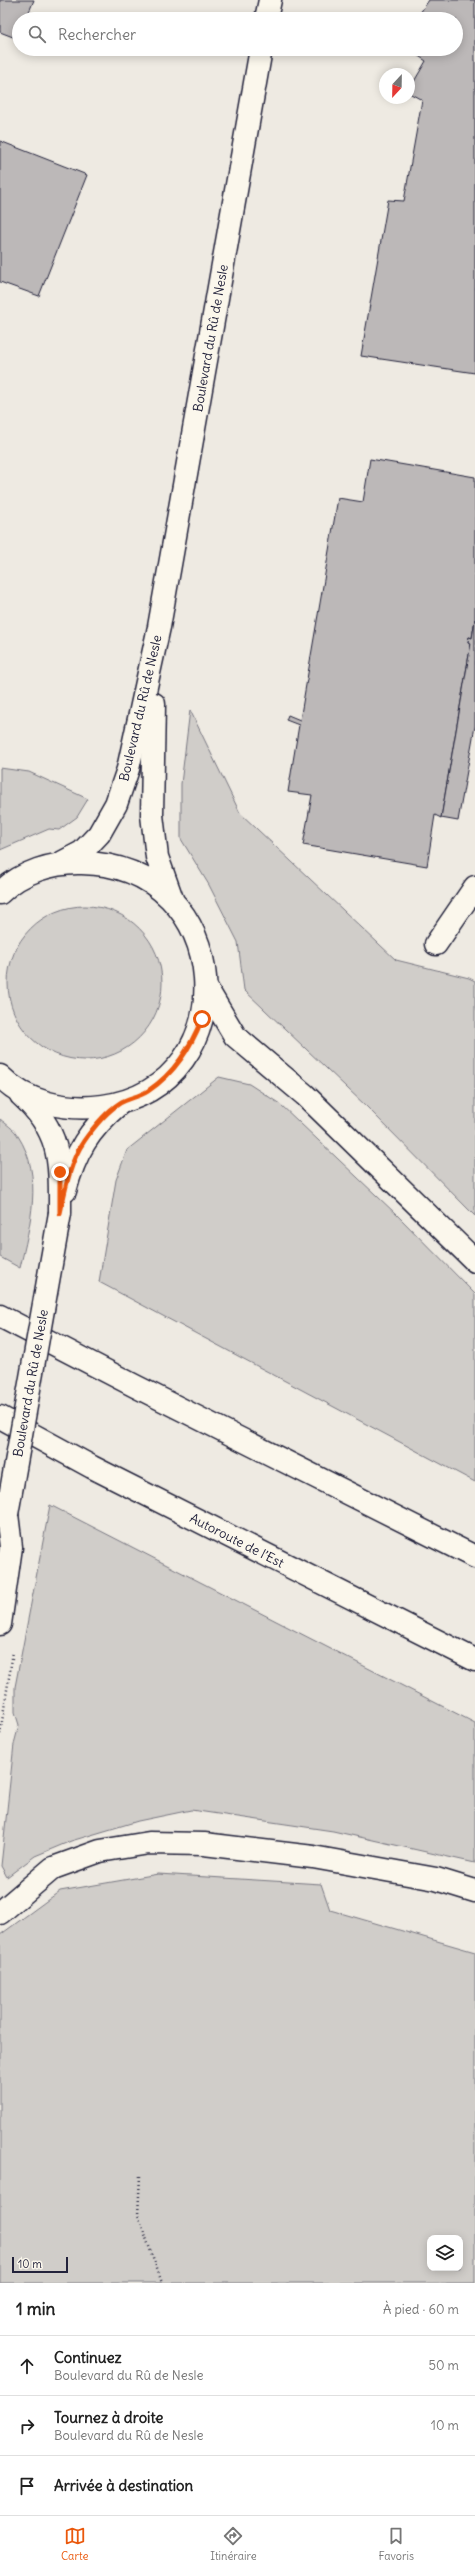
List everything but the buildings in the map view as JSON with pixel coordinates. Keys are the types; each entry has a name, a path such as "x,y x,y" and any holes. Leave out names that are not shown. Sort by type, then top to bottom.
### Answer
{"main road":[{"path":"267,12 270,0"},
{"name":"Boulevard du Rû de Nesle","path":"0,893 32,872 63,862 82,852 99,834 116,804 128,769 159,627 260,56"},
{"name":"Boulevard du Rû de Nesle","path":"0,1624 11,1547 4,1522 60,1213 70,1172 83,1142 102,1119 120,1104 147,1091 172,1072 190,1048 202,1019 207,989 203,956 191,926 172,899 157,857 152,815 152,726 159,627"},
{"name":"Boulevard du Rû de Nesle","path":"63,862 103,863 140,875 172,899"},
{"path":"436,944 475,887"},
{"path":"207,989 235,1036 305,1095 475,1261"},
{"name":"Boulevard du Rû de Nesle","path":"3,1079 41,1102 80,1109 120,1104"},
{"name":"Boulevard du Rû de Nesle","path":"3,1079 33,1107 53,1136 60,1172 60,1213"},
{"path":"0,1316 475,1557"},
{"name":"Autoroute de l’Est","path":"0,1417 92,1467 475,1660"},
{"path":"0,1913 53,1868 100,1851 148,1843 204,1844 313,1857 436,1879 475,1891"}],"path":[{"path":"140,2176 138,2215 162,2283"}],"shaded area":[{"path":"190,710 240,813 396,960 469,978 475,981 475,1216 367,1107 244,990 238,942 209,885 181,839 181,784"},
{"path":"0,768 29,772 88,799 77,817 59,830 49,829 0,850"},
{"path":"77,906 93,906 115,912 140,928 156,953 161,968 161,998 156,1013 140,1038 128,1047 107,1057 93,1060 77,1060 63,1057 49,1051 36,1043 25,1032 11,1005 8,991 8,975 11,961 17,947 25,934 36,923 63,909"},
{"path":"219,1077 249,1084 280,1104 396,1214 475,1294 475,1482 99,1282 116,1180 127,1150"},
{"path":"0,1119 18,1136 26,1151 31,1167 33,1184 31,1218 20,1268 0,1257"},
{"path":"50,1505 475,1723 475,1863 333,1831 191,1810 138,1821 71,1841 35,1856 7,1877 1,1866 14,1744 19,1725 15,1712 15,1687"},
{"path":"158,1874 321,1884 330,1910 475,1952 475,2283 0,2283 0,1935 60,1891"}],"route":[{"path":"60,1172 60,1213 70,1172 83,1142 102,1119 120,1104 147,1091 172,1072 190,1048 202,1019"}]}
